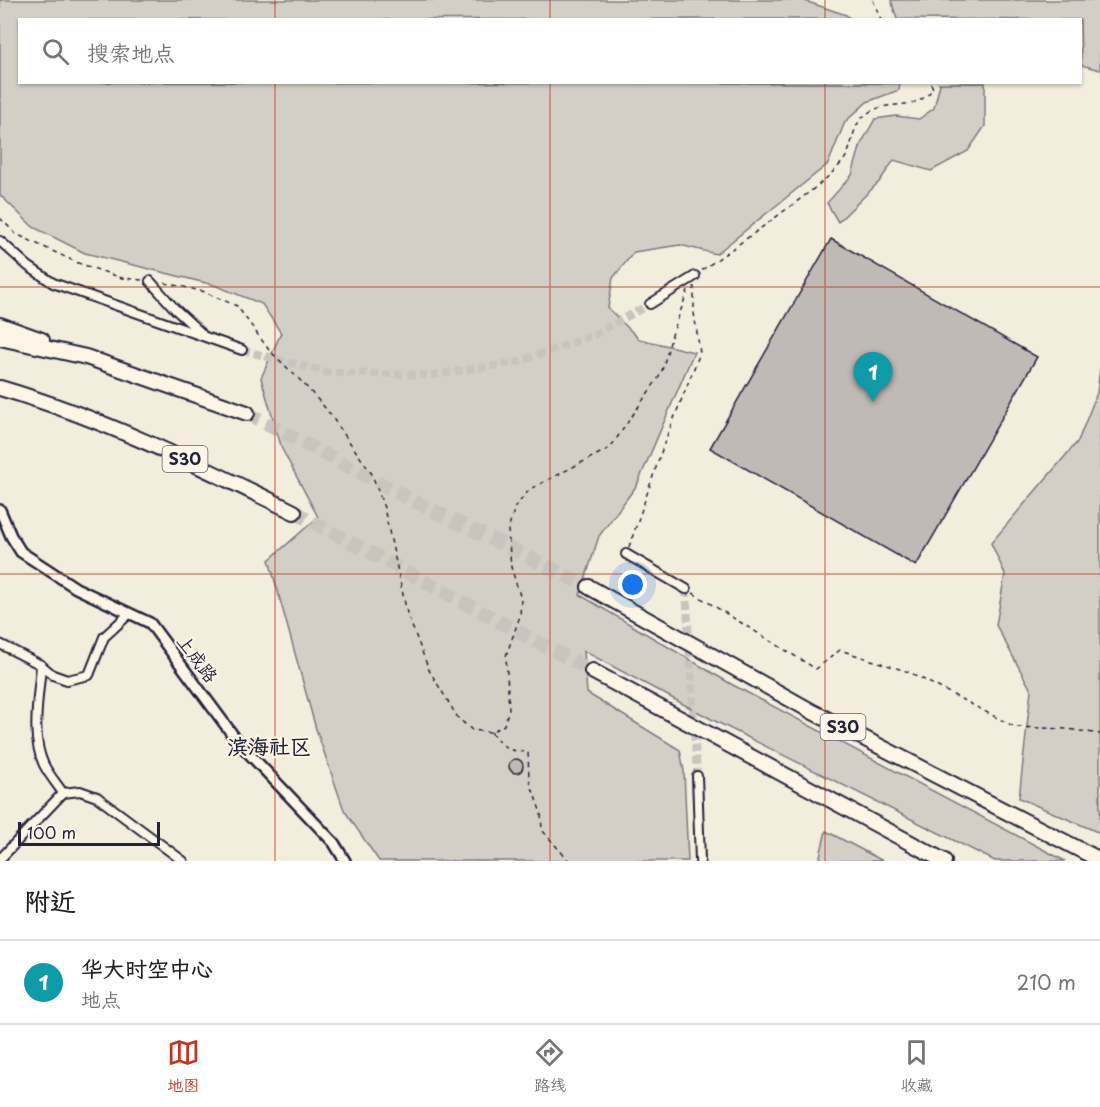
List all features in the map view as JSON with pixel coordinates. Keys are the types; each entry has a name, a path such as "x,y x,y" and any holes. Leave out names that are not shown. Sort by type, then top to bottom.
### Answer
{"highway":[{"path":"0,325 247,414"},
{"path":"0,338 86,357"},
{"name":"S30","path":"0,388 73,411 143,440 294,512"},
{"path":"0,397 73,411"},
{"name":"S30","path":"589,587 813,712 1100,860"},
{"path":"592,671 944,861"}],"street":[{"path":"0,241 28,266 53,283 242,350"},
{"path":"650,304 694,276"},
{"path":"150,281 175,309 205,336"},
{"name":"上成路","path":"0,510 21,552 76,588 150,623 238,742 334,843 345,861"},
{"path":"627,554 686,589"},
{"path":"0,644 41,665 53,675 68,680 89,675 104,637 129,614"},
{"path":"41,665 37,718 39,745 44,764 63,793"},
{"path":"697,776 700,861"},
{"path":"0,859 63,793 80,791 97,797 183,861"}],"path":[{"path":"873,0 880,18"},
{"path":"0,218 16,234 78,263 122,278 202,291 237,306 268,350 303,383 327,410 372,474 384,508 407,613 429,670 458,718 472,730 491,732 504,724 509,709 506,656 520,616 520,599 511,567 508,530 515,507 530,489 610,448 662,374 682,302 694,276 822,183 845,158 854,130 864,115 887,105 919,102 927,98 933,88 931,84"},
{"path":"627,554 665,441 700,353 694,313 694,276"},
{"path":"686,589 816,669 840,650 909,672 1015,727 1067,729 1100,734"},
{"path":"491,732 509,751 528,752 529,779 541,813 542,830 569,861"}],"shaded area":[{"path":"0,0 802,0 846,15 849,18 18,18 18,84 900,84 899,90 867,102 845,122 828,164 716,254 680,245 634,252 613,278 608,308 639,339 694,352 637,485 599,536 580,595 731,684 1065,861 995,861 715,721 584,651 587,693 680,750 684,771 688,861 379,861 344,810 316,729 269,560 318,517 282,449 261,378 281,333 262,304 214,285 85,253 33,227 0,195"},
{"path":"891,0 1100,0 1100,70 1082,65 1082,18 897,18"},
{"path":"940,84 985,84 985,126 968,151 931,171 894,160 879,182 838,222 827,203 852,175 861,144 875,119 896,116 919,119 934,108"},
{"path":"1100,368 1100,833 1019,798 1031,690 996,625 1005,574 991,543 1078,441 1097,393"},
{"path":"826,831 883,861 822,861 820,856"}],"building":[{"path":"831,239 1037,357 916,566 710,448"},
{"path":"516,759 521,761 523,766 521,771 516,773 511,771 509,766 511,761"}],"tunnel":[{"path":"242,350 330,373 432,375 518,362 594,335 650,304"},
{"path":"247,413 404,496 589,587"},
{"path":"294,512 592,671"},
{"path":"686,589 697,776"}],"place":[{"name":"华大时空中心","path":"873,402"}],"district":[{"name":"滨海社区","path":"269,747"}]}
